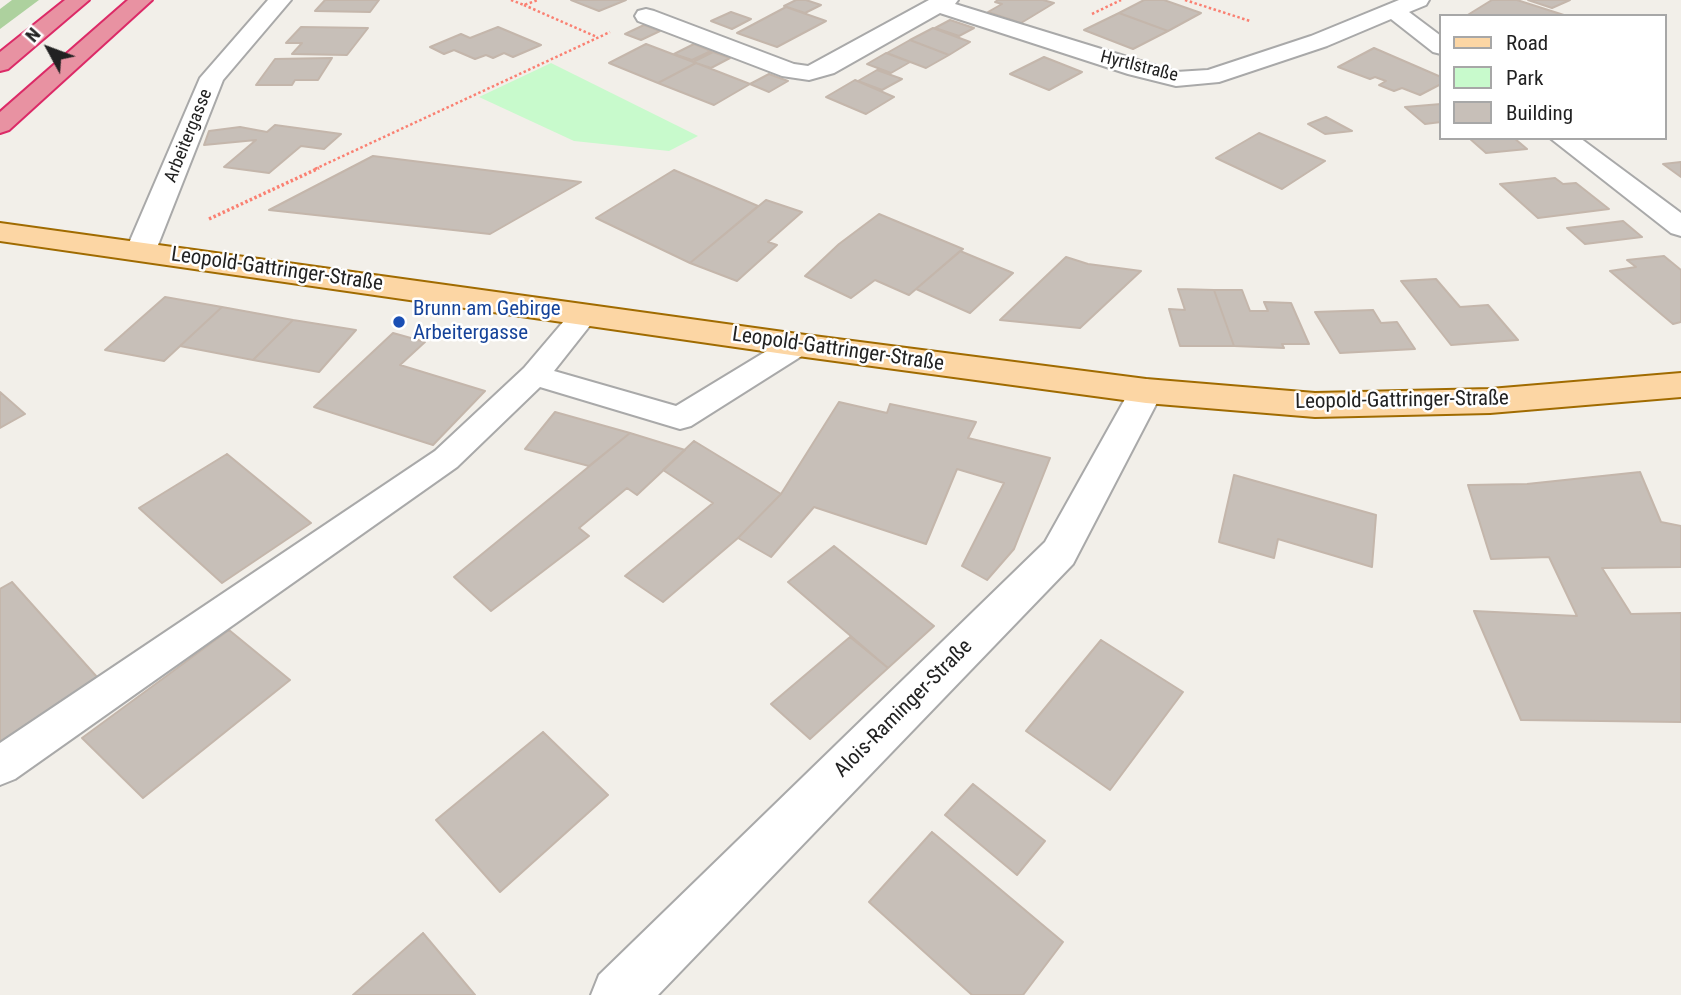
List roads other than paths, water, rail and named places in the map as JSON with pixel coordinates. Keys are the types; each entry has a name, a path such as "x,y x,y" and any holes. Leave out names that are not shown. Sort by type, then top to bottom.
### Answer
{"highway":[{"path":"0,64 78,0"},
{"path":"0,125 141,0"}],"main road":[{"name":"Leopold-Gattringer-Straße","path":"0,232 798,345 1146,391 1315,405 1490,401 1681,385"}],"street":[{"name":"Arbeitergasse","path":"141,250 212,78 280,0"},
{"name":"Hyrtlstraße","path":"942,3 1136,69 1176,79 1210,77 1320,41 1395,12 1418,0"},
{"path":"646,16 790,71 808,73 826,68 942,3"},
{"path":"1395,12 1440,46"},
{"path":"1566,140 1681,227"},
{"name":"Alois-Raminger-Straße","path":"619,995 1059,553 1146,391"}],"lane":[{"path":"0,766 446,459 534,375 585,314"},
{"path":"534,375 680,418 798,345"}],"place":[{"name":"Brunn am Gebirge Arbeitergasse","path":"399,322"}]}
